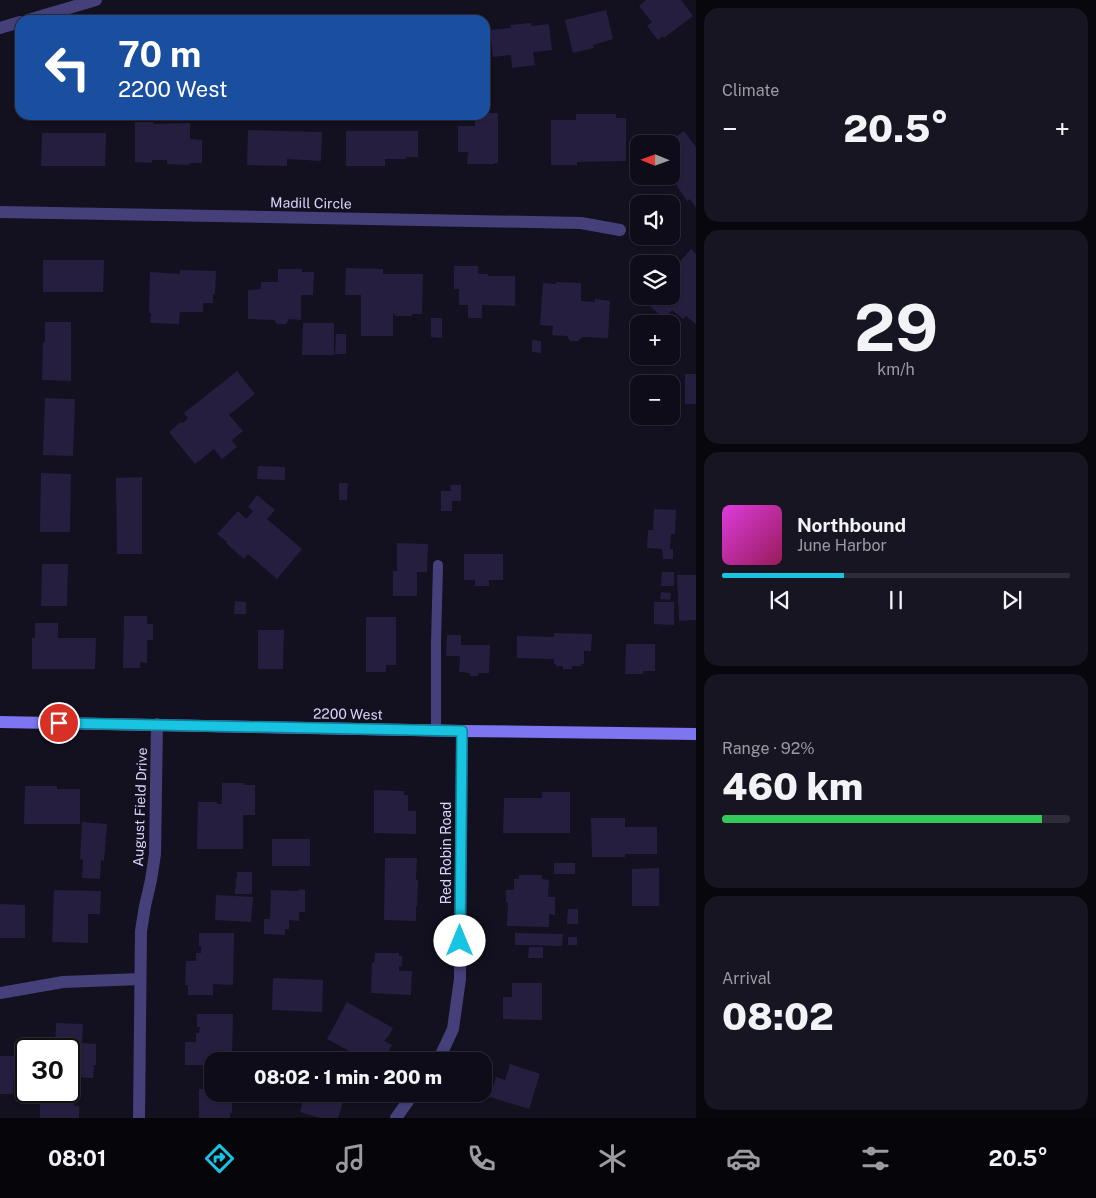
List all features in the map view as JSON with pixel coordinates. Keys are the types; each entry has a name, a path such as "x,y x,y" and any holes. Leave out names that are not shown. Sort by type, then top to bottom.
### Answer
{"street":[{"path":"45,15 96,0"},
{"path":"0,28 15,24"},
{"name":"Madill Circle","path":"0,212 582,223 620,230"},
{"name":"2200 West","path":"0,722 696,734"},
{"name":"August Field Drive","path":"139,1118 141,931 155,854 157,724"},
{"name":"Red Robin Road","path":"442,1052 453,1029 460,978 462,731"},
{"path":"0,993 63,982 140,979"},
{"path":"396,1118 407,1102"}],"lane":[{"path":"436,731 438,565"}],"building":[{"path":"646,0 681,0 693,16 664,38 663,36 658,40 647,26 652,22 639,6"},
{"path":"606,10 613,39 593,45 594,48 573,53 565,20"},
{"path":"531,23 531,26 549,24 552,50 533,52 535,65 512,68 511,55 493,57 490,30 511,28 510,25"},
{"path":"490,113 498,113 498,163 467,164 468,152 458,152 458,126 475,126 475,120 490,120"},
{"path":"576,114 616,114 616,118 626,118 626,161 577,162 577,165 551,165 551,120 576,120"},
{"path":"135,122 153,122 153,124 190,123 190,139 202,140 202,163 189,163 189,165 167,164 167,160 152,160 152,163 135,162"},
{"path":"248,130 322,132 321,161 287,159 287,166 247,165"},
{"path":"346,131 418,131 418,157 385,159 385,166 346,166"},
{"path":"684,131 696,147 696,208 690,199 687,201 676,185 680,185 680,135 678,135"},
{"path":"42,133 106,133 105,166 41,166"},
{"path":"691,249 696,254 696,324 686,316 683,319 672,310 668,315 660,315 649,305 680,305 680,262"},
{"path":"43,260 104,260 103,292 43,292"},
{"path":"454,266 478,266 478,274 488,274 488,276 515,276 515,306 482,305 482,318 468,318 468,305 459,305 459,289 454,289"},
{"path":"346,268 383,269 383,274 423,274 422,314 395,316 393,314 393,336 361,336 361,295 345,295"},
{"path":"278,269 302,269 302,272 314,272 313,295 301,295 301,320 289,319 286,324 277,324 274,320 248,319 248,290 261,289 261,282 278,282"},
{"path":"180,270 216,271 213,303 203,303 203,312 180,312 179,324 150,323 150,272 180,274"},
{"path":"556,282 581,283 581,301 595,302 595,299 610,301 608,338 582,337 578,341 570,341 567,336 552,335 553,326 540,325 543,283 556,284"},
{"path":"431,318 442,318 442,338 431,337"},
{"path":"45,322 71,322 71,381 42,380"},
{"path":"303,323 334,323 334,355 302,355"},
{"path":"336,334 346,334 346,354 335,354"},
{"path":"532,340 541,341 541,353 532,352"},
{"path":"237,371 255,394 229,415 243,431 232,440 237,447 222,459 214,449 195,464 169,432 188,418 184,413"},
{"path":"685,374 696,374 696,404 685,404"},
{"path":"45,398 75,399 73,456 43,455"},
{"path":"258,466 285,467 285,480 257,479"},
{"path":"41,473 71,474 70,532 40,532"},
{"path":"142,477 142,554 117,554 116,478"},
{"path":"339,483 348,483 347,500 339,500"},
{"path":"450,485 461,485 461,501 452,501 452,511 441,511 441,491 451,491"},
{"path":"257,495 275,510 267,519 302,549 277,579 248,554 244,559 217,534 238,511 246,519 253,511 248,507"},
{"path":"654,509 676,510 675,534 671,534 670,549 673,549 673,559 663,559 662,549 647,548 648,530 653,530"},
{"path":"397,543 428,544 427,572 417,572 417,596 393,596 393,571 397,571"},
{"path":"464,554 503,554 503,580 489,580 489,586 475,586 475,580 464,580"},
{"path":"42,564 68,564 67,606 41,606"},
{"path":"662,572 674,572 674,586 661,586"},
{"path":"677,575 696,575 696,620 679,621"},
{"path":"661,592 671,593 670,600 660,599"},
{"path":"235,601 246,602 246,614 234,614"},
{"path":"654,602 674,602 674,625 654,624"},
{"path":"124,616 147,616 147,624 153,624 153,640 147,640 147,663 140,662 140,668 123,668"},
{"path":"366,617 396,617 396,665 386,665 386,672 366,672"},
{"path":"35,623 58,623 58,638 96,638 95,669 32,669 32,638 35,638"},
{"path":"258,630 284,630 283,669 258,669"},
{"path":"554,633 592,634 591,651 584,651 584,664 572,666 572,669 563,669 563,666 556,666 554,664 554,659 517,658 517,636 554,637"},
{"path":"447,635 461,635 461,645 490,645 489,673 478,673 478,676 470,676 470,673 459,672 460,656 446,656"},
{"path":"626,644 655,644 655,671 643,671 643,674 625,674"},
{"path":"222,783 255,785 255,815 243,815 243,849 197,849 198,802 217,802 217,804 222,804"},
{"path":"25,786 57,786 57,789 80,789 80,824 24,824"},
{"path":"374,790 404,791 404,795 408,795 408,811 416,811 416,834 374,833"},
{"path":"542,792 570,792 570,833 503,833 504,798 542,798"},
{"path":"591,818 625,818 625,827 657,827 657,854 625,854 625,857 592,857"},
{"path":"82,822 107,824 104,861 101,860 100,879 82,878 83,860 80,859"},
{"path":"272,839 310,839 310,866 272,866"},
{"path":"385,858 417,858 416,921 384,920"},
{"path":"554,863 575,863 575,874 554,874"},
{"path":"659,868 659,906 632,906 632,869"},
{"path":"237,872 252,872 252,894 235,894"},
{"path":"519,875 542,875 542,879 549,880 548,897 555,897 555,915 549,914 549,927 507,926 508,903 506,903 506,890 514,890 514,879 519,879"},
{"path":"299,889 305,890 305,912 299,912 299,921 289,920 289,929 285,929 285,935 264,934 264,919 270,919 271,890 299,891"},
{"path":"54,890 101,891 100,914 88,914 88,943 52,942"},
{"path":"216,895 253,897 251,922 215,920"},
{"path":"0,904 25,905 25,938 0,938"},
{"path":"568,909 578,909 578,924 567,924"},
{"path":"199,933 234,933 233,985 213,984 213,995 188,995 188,985 185,985 186,961 196,961 196,953 201,953"},
{"path":"515,933 563,934 562,946 515,945"},
{"path":"568,937 577,937 577,945 568,945"},
{"path":"529,947 543,947 543,958 528,958"},
{"path":"375,953 399,953 399,956 402,956 402,966 399,966 399,971 412,971 411,995 371,993 372,963 374,963"},
{"path":"273,978 323,980 322,1012 272,1010"},
{"path":"512,983 542,983 542,1020 503,1019 503,997 512,997"},
{"path":"347,1002 393,1028 384,1041 392,1045 388,1052 351,1052 327,1039"},
{"path":"197,1014 233,1014 232,1052 204,1052 204,1065 185,1065 185,1042 196,1042 196,1033 199,1033 200,1027 197,1027"},
{"path":"56,1023 83,1024 82,1043 96,1044 96,1065 94,1065 93,1078 80,1077 80,1038 55,1038"},
{"path":"0,1056 15,1056 13,1094 0,1094"},
{"path":"510,1064 540,1074 529,1109 492,1098 496,1077 505,1080"},
{"path":"199,1089 204,1089 204,1102 232,1102 230,1118 199,1118"},
{"path":"303,1102 343,1102 338,1118 320,1118 300,1112"},
{"path":"40,1103 74,1103 74,1106 79,1106 79,1118 40,1118"}],"route":[{"path":"59,723 462,731 460,941"}]}
